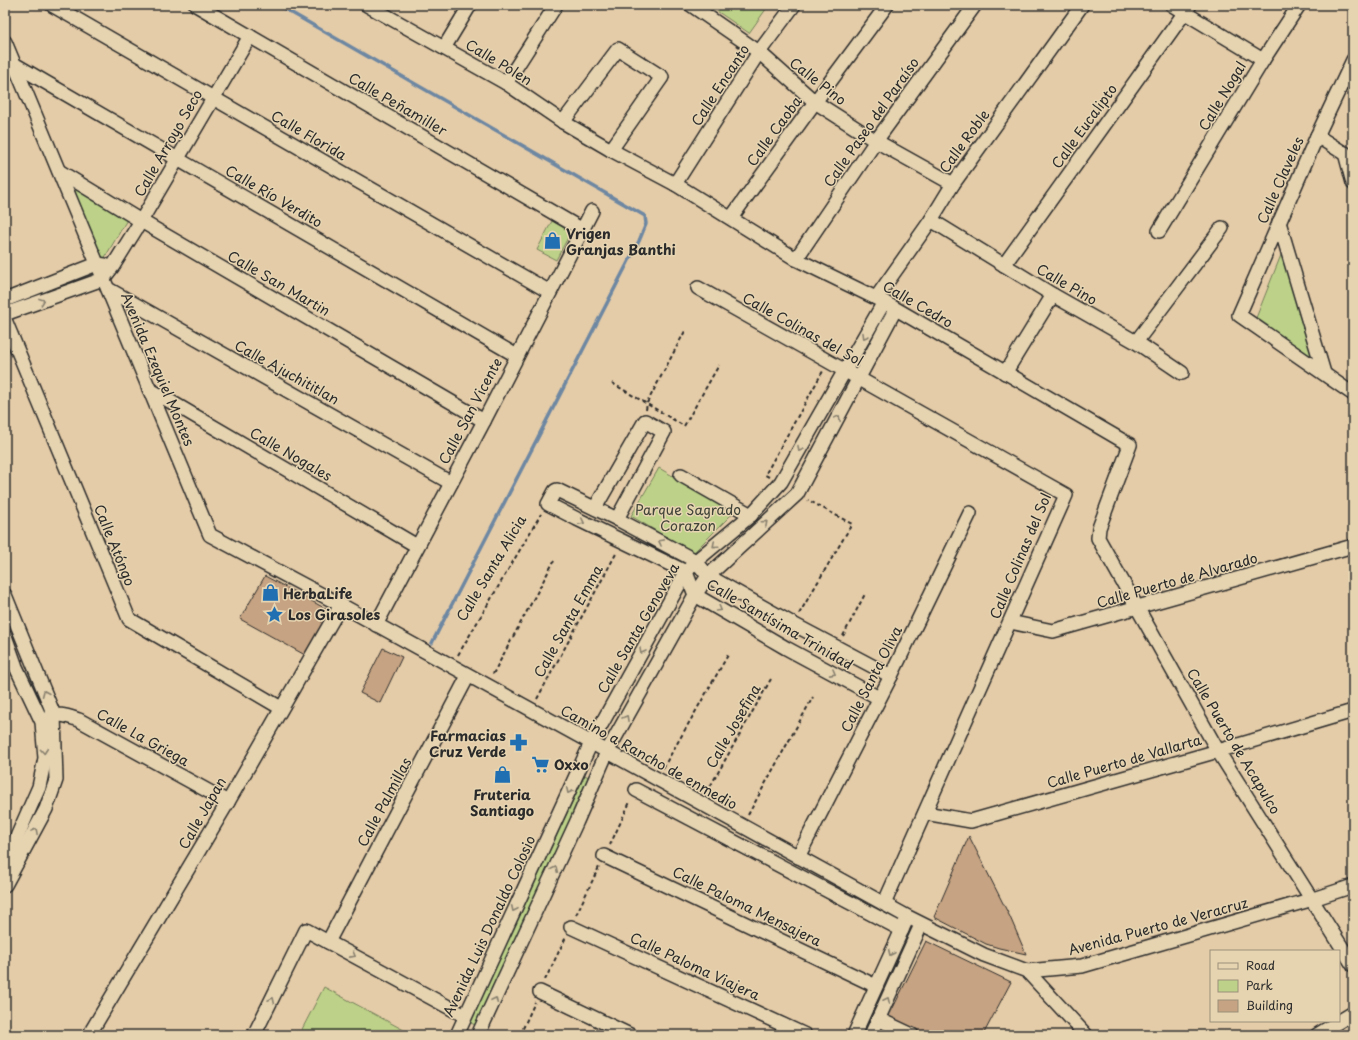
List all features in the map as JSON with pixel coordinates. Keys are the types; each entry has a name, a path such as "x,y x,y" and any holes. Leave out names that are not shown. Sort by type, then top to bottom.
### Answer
{"street":[{"name":"Calle Florida","path":"52,5 550,292"},
{"name":"Calle Peñamiller","path":"196,5 583,230"},
{"path":"444,48 470,5"},
{"path":"506,83 556,5"},
{"name":"Calle Pino","path":"691,5 759,52 815,102 876,141 953,184"},
{"name":"Calle Encanto","path":"675,184 759,52 794,5"},
{"name":"Calle Caoba","path":"731,218 815,102 888,5"},
{"name":"Calle Paseo del Paraíso","path":"796,259 876,141 975,5"},
{"name":"Calle Roble","path":"885,303 931,220 953,184 1082,5"},
{"path":"1172,5 1188,9 1263,60"},
{"name":"Calle Nogal","path":"1159,231 1263,60 1299,5"},
{"name":"Calle Polen","path":"375,7 506,83 563,122 611,150"},
{"name":"Calle Eucalipto","path":"1004,265 1188,9"},
{"name":"Calle Arroyo Seco","path":"105,284 113,266 141,222 250,36"},
{"name":"Avenida Ezequiel Montes","path":"5,42 210,535 376,625"},
{"path":"563,122 618,49 662,77 611,150"},
{"name":"Calle Claveles","path":"1324,373 1239,314 1317,136 1353,60"},
{"name":"Calle Río Verdito","path":"14,64 517,356"},
{"path":"1317,136 1349,156 1353,183"},
{"name":"Calle Cedro","path":"611,150 675,184 796,259 885,303 1130,445 1099,528"},
{"name":"Calle San Martin","path":"59,171 141,222 484,420"},
{"name":"Calle San Vicente","path":"376,625 592,212"},
{"name":"Calle Pino","path":"931,220 1053,295 1136,342 1182,373"},
{"path":"1280,222 1324,373 1353,394"},
{"path":"1136,342 1222,228"},
{"path":"5,300 98,264 113,266"},
{"path":"5,314 105,284"},
{"name":"Calle Ajuchititlan","path":"105,284 451,483"},
{"name":"Calle Colinas del Sol","path":"698,288 1066,495 884,904"},
{"path":"1005,373 1053,295"},
{"path":"478,1035 577,821 607,752 695,596 708,576 797,494 859,379 885,303"},
{"name":"Calle Santa Genoveva","path":"591,743 686,572 696,561 751,514 781,482 885,303"},
{"name":"Calle Atóngo","path":"5,320 129,619 281,708"},
{"name":"Calle Nogales","path":"149,389 418,546"},
{"path":"595,508 645,421 664,432 617,519"},
{"path":"681,475 751,514"},
{"name":"Calle Santísima Trinidad","path":"548,504 555,491 560,490 696,561 708,576 836,648 891,676"},
{"path":"548,504 686,572"},
{"name":"Calle Santa Oliva","path":"798,857 891,676 970,513"},
{"name":"Calle Puerto de Acapulco","path":"1099,528 1098,538 1218,751 1313,899 1353,966"},
{"name":"Calle Puerto de Alvarado","path":"1010,622 1053,631 1353,546"},
{"name":"Calle Santísima Trinidad","path":"686,572 695,596 786,648 879,698"},
{"path":"5,595 54,715 56,780 46,809 9,867"},
{"name":"Calle Japan","path":"89,1035 228,802 340,605"},
{"name":"Camino a Rancho de enmedio","path":"376,625 908,917"},
{"path":"5,636 11,670 42,722 45,758 39,787 9,867 5,885"},
{"name":"Calle Palmillas","path":"328,942 468,676"},
{"name":"Calle Puerto de Vallarta","path":"925,813 971,821 1353,711"},
{"path":"42,722 54,715"},
{"name":"Calle La Griega","path":"54,715 65,715 79,720 228,802"},
{"name":"Avenida Luis Donaldo Colosio","path":"461,1034 465,1016 591,743"},
{"path":"636,790 902,930"},
{"name":"Calle Paloma Mensajera","path":"604,856 876,986"},
{"name":"Avenida Puerto de Veracruz","path":"908,917 984,955 1027,971 1082,966 1353,886"},
{"path":"854,1035 908,917"},
{"path":"871,1035 921,924"},
{"name":"Calle Paloma Viajera","path":"571,927 805,1035"},
{"path":"254,1035 306,930 465,1016"},
{"path":"1027,971 1086,1035"},
{"path":"540,992 630,1035"},
{"path":"1340,1021 1353,1013"},
{"path":"878,1019 912,1035"},
{"path":"1317,1035 1338,1022"}],"path":[{"path":"645,421 647,403 684,331"},
{"path":"765,475 829,362"},
{"path":"612,383 684,426 719,365"},
{"path":"793,624 852,524 797,494"},
{"name":"Calle Santa Alicia","path":"451,666 548,504"},
{"name":"Calle Santa Emma","path":"530,710 623,542"},
{"path":"486,686 554,560"},
{"path":"836,648 865,594"},
{"path":"656,779 728,655"},
{"name":"Calle Josefina","path":"700,803 771,679"},
{"path":"742,826 813,697"},
{"path":"520,1035 636,790"}],"green space":[{"path":"708,5 769,5 749,33"},
{"path":"71,187 128,218 104,259 100,260"},
{"path":"552,221 571,232 556,260 537,250"},
{"path":"1283,250 1317,363 1256,318"},
{"name":"Parque Sagrado Corazon","path":"659,468 734,512 693,553 631,516"},
{"path":"585,775 590,778 475,1025 469,1022"},
{"path":"324,987 413,1035 299,1035"}],"building":[{"path":"265,576 330,611 305,655 240,619"},
{"path":"383,648 402,657 380,703 360,693"},
{"path":"969,836 1010,917 1026,954 986,944 934,917"},
{"path":"926,941 1011,982 983,1035 923,1035 888,1018"}],"waterway":[{"path":"278,5 645,216 646,224 639,241 432,643"}],"place":[{"name":"Vrigen Granjas Banthi","path":"553,241"},
{"name":"HerbaLife","path":"270,593"},
{"name":"Los Girasoles","path":"275,614"},
{"name":"Farmacias Cruz Verde","path":"519,743"},
{"name":"Oxxo","path":"541,764"},
{"name":"Fruteria Santiago","path":"502,774"}]}
